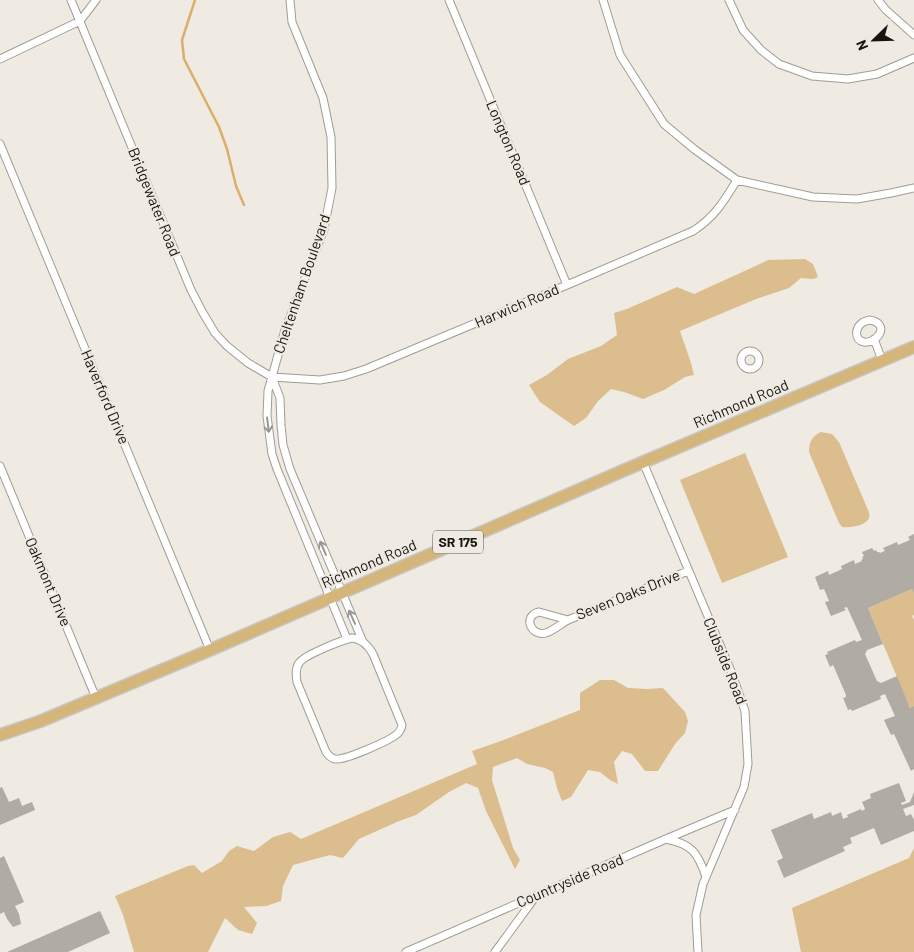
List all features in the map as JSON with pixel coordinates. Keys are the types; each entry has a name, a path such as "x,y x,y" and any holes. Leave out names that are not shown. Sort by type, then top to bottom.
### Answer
{"main road":[{"name":"Richmond Road","path":"0,735 41,721 210,650 643,462 914,347"}],"street":[{"name":"Bridgewater Road","path":"71,0 191,290 203,313 215,333 227,346 248,363 272,378"},
{"path":"0,60 80,21 96,0"},
{"name":"Cheltenham Boulevard","path":"290,0 292,22 323,98 331,137 332,188 324,229 285,330 268,390 267,416 272,454 277,469 347,639"},
{"name":"Longton Road","path":"449,0 567,285"},
{"path":"603,0 620,55 664,124 694,149 737,180 813,198 858,199 914,188"},
{"path":"729,0 743,30 761,50 779,64 812,76 848,79 877,74 914,58"},
{"path":"878,0 886,10 914,35"},
{"name":"Haverford Drive","path":"0,144 210,650"},
{"name":"Harwich Road","path":"272,378 320,380 344,376 567,285 693,231 711,218 737,180"},
{"path":"874,339 882,360"},
{"path":"272,378 280,398 282,439 290,469 363,642"},
{"name":"Clubside Road","path":"643,462 731,671 745,711 748,764 744,787 703,884 696,915 698,952"},
{"name":"Oakmont Drive","path":"0,466 96,698"},
{"name":"Seven Oaks Drive","path":"568,620 539,612 534,613 530,621 534,631 544,633 568,620 688,571"},
{"path":"356,638 368,645 401,722 401,729 391,738 350,756 335,759 331,758 326,752 297,682 296,670 304,657 347,639 356,638"},
{"name":"Countryside Road","path":"406,952 735,810"},
{"path":"666,839 685,844 692,849 701,862 706,877"},
{"path":"495,952 536,895"}],"shaded area":[{"path":"805,259 813,264 818,277 813,279 801,278 789,288 756,299 680,331 694,375 685,377 664,390 643,399 611,389 598,401 586,418 574,426 540,402 529,385 547,375 568,359 601,346 617,335 614,313 677,287 694,294 768,260"},
{"path":"821,432 832,434 839,442 869,513 867,521 861,525 842,527 839,523 809,452 815,435"},
{"path":"745,453 788,557 722,583 680,480"},
{"path":"912,589 914,594 914,615 912,616 914,620 914,706 910,708 868,608"},
{"path":"600,680 614,680 628,688 663,688 685,712 688,721 685,733 675,744 658,771 645,771 632,754 622,751 614,762 618,784 600,772 588,770 571,797 562,801 553,772 545,768 527,764 517,758 493,767 492,780 513,848 520,860 515,869 486,811 478,788 466,783 449,792 416,815 359,839 343,858 330,855 293,865 283,886 281,901 266,906 244,907 257,923 252,934 238,930 225,918 208,952 134,952 115,896 188,866 194,865 202,873 222,861 229,851 237,846 254,851 273,837 290,832 301,839 477,764 472,751 580,710 580,693"},
{"path":"914,848 914,952 801,952 792,908 909,858"}],"building":[{"path":"914,534 914,594 912,589 868,608 883,644 867,650 865,654 877,681 881,683 897,676 910,708 914,706 914,769 911,771 894,734 891,735 884,720 895,716 885,694 880,696 881,699 852,711 851,709 848,710 843,698 846,695 833,665 830,667 825,655 828,654 827,652 855,640 856,642 862,640 847,607 844,608 846,610 831,616 825,602 829,601 824,589 820,590 815,577 828,571 829,575 842,569 841,566 854,560 855,564 862,561 864,556 862,552 872,548 880,553 885,551 883,548 897,542 898,545 910,540 908,537"},
{"path":"899,783 906,801 901,803 902,805 910,802 914,792 914,805 903,809 906,816 911,814 914,820 914,831 881,845 874,828 850,838 852,843 843,847 845,851 784,878 777,861 783,858 771,830 812,813 814,819 831,812 832,816 841,812 843,819 848,817 847,815 865,809 862,802 871,798 870,794"},
{"path":"2,787 9,802 19,798 22,806 32,802 35,810 0,825 0,788"},
{"path":"4,856 24,902 15,906 21,924 13,927 4,912 0,914 0,858"},
{"path":"100,911 110,933 68,952 7,952"}],"waterway":[{"path":"195,0 182,40 184,59 219,127 227,149 236,186 244,205"}]}
